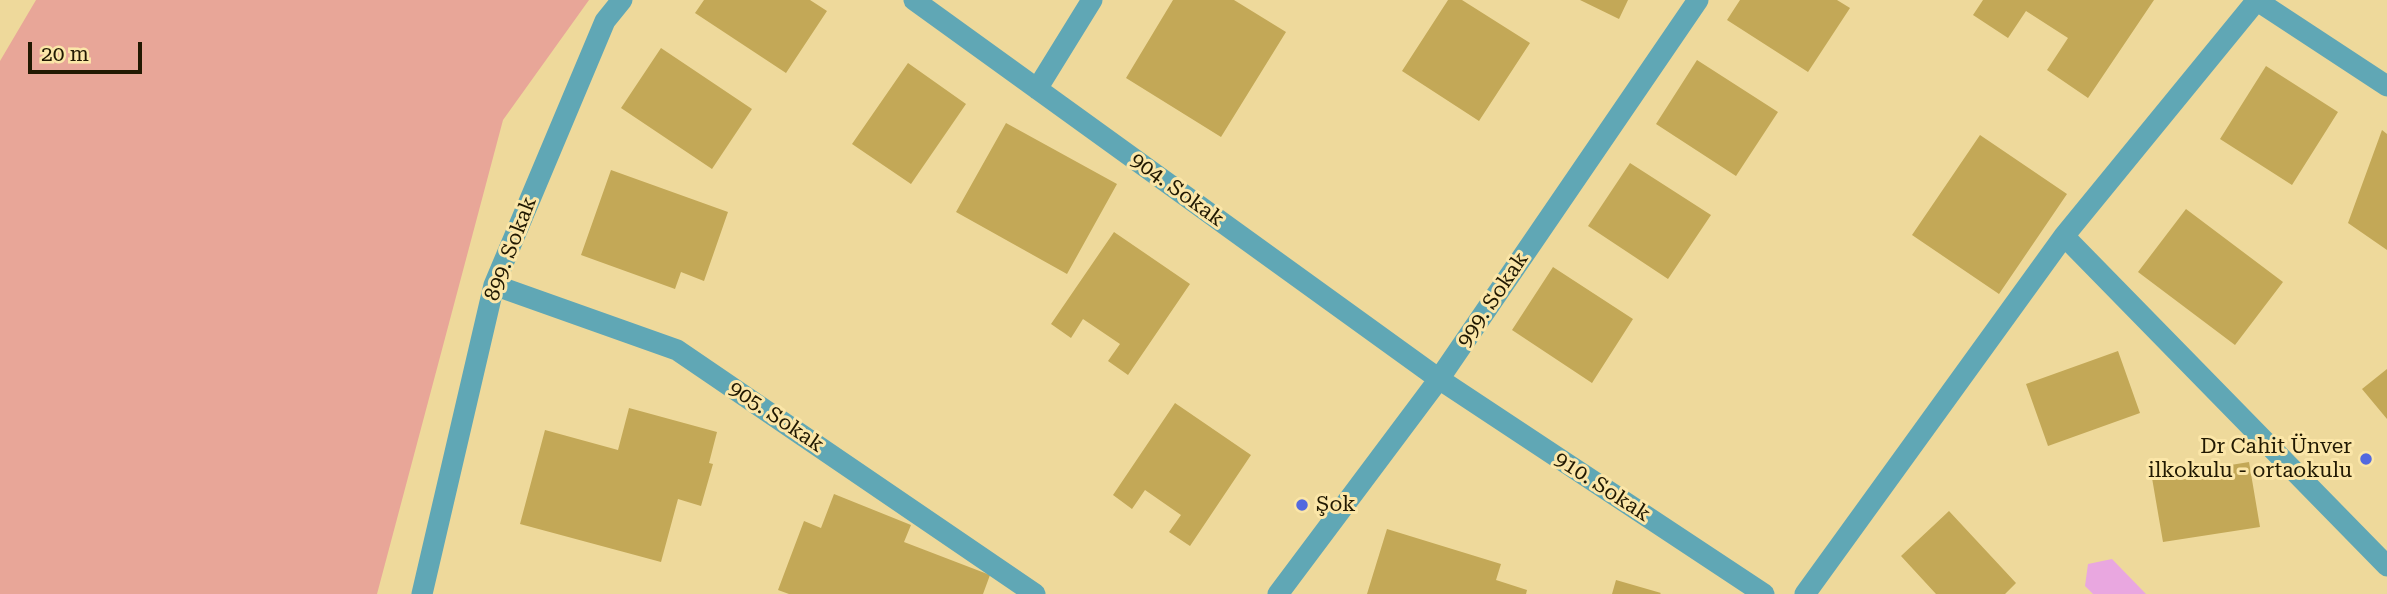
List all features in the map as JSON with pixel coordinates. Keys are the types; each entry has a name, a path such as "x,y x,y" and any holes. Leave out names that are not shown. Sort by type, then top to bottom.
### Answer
{"street":[{"name":"899. Sokak","path":"422,594 494,285 606,21 622,0"},
{"name":"904. Sokak","path":"914,0 1439,379"},
{"path":"1037,89 1092,0"},
{"name":"999. Sokak","path":"1278,594 1439,379 1698,0"},
{"path":"1805,594 2064,236 2256,0 2387,86"},
{"path":"2064,236 2387,566"},
{"name":"905. Sokak","path":"494,285 677,350 1035,594"},
{"name":"910. Sokak","path":"1439,379 1764,594"}],"shaded area":[{"path":"36,0 589,0 503,120 377,594 0,594 0,61"},
{"path":"2112,559 2146,594 2093,594 2085,586 2088,564"}],"building":[{"path":"704,0 810,0 827,11 786,73 695,13"},
{"path":"1173,0 1234,0 1286,32 1221,137 1126,78"},
{"path":"1448,0 1462,0 1530,43 1479,121 1402,71"},
{"path":"1580,0 1628,0 1619,19"},
{"path":"1740,0 1837,0 1850,8 1808,72 1727,20"},
{"path":"1983,0 2154,0 2088,98 2047,70 2068,38 2026,11 2008,38 1973,15"},
{"path":"661,48 752,109 712,169 621,108"},
{"path":"1697,60 1778,112 1736,176 1656,124"},
{"path":"908,63 966,104 911,184 852,144"},
{"path":"2266,66 2338,112 2292,185 2220,139"},
{"path":"1006,123 1117,184 1067,274 956,212"},
{"path":"2382,130 2387,134 2387,250 2348,223"},
{"path":"1980,135 2067,194 1999,294 1912,235"},
{"path":"1630,163 1711,215 1668,279 1588,226"},
{"path":"611,170 728,212 704,281 681,272 675,289 581,255"},
{"path":"2186,209 2283,282 2235,345 2138,272"},
{"path":"1114,232 1190,284 1128,375 1108,361 1120,344 1083,319 1071,338 1051,324"},
{"path":"1553,267 1633,319 1592,383 1512,330"},
{"path":"2118,351 2140,413 2048,446 2026,384"},
{"path":"2387,369 2387,419 2362,389"},
{"path":"1175,403 1251,455 1190,546 1169,532 1181,515 1145,490 1132,509 1113,495"},
{"path":"629,408 717,432 709,463 713,464 701,506 678,499 661,562 520,524 545,430 618,450"},
{"path":"2249,462 2260,527 2163,542 2152,478"},
{"path":"834,494 911,525 904,542 990,575 983,594 789,594 778,590 804,521 821,528"},
{"path":"1949,511 2016,583 2005,594 1936,594 1901,556"},
{"path":"1387,529 1501,564 1496,580 1527,590 1526,594 1367,594"},
{"path":"1616,580 1661,593 1612,594"}],"place":[{"name":"Dr Cahit Ünver ilkokulu - ortaokulu","path":"2366,459"},
{"name":"Şok","path":"1302,505"}]}
